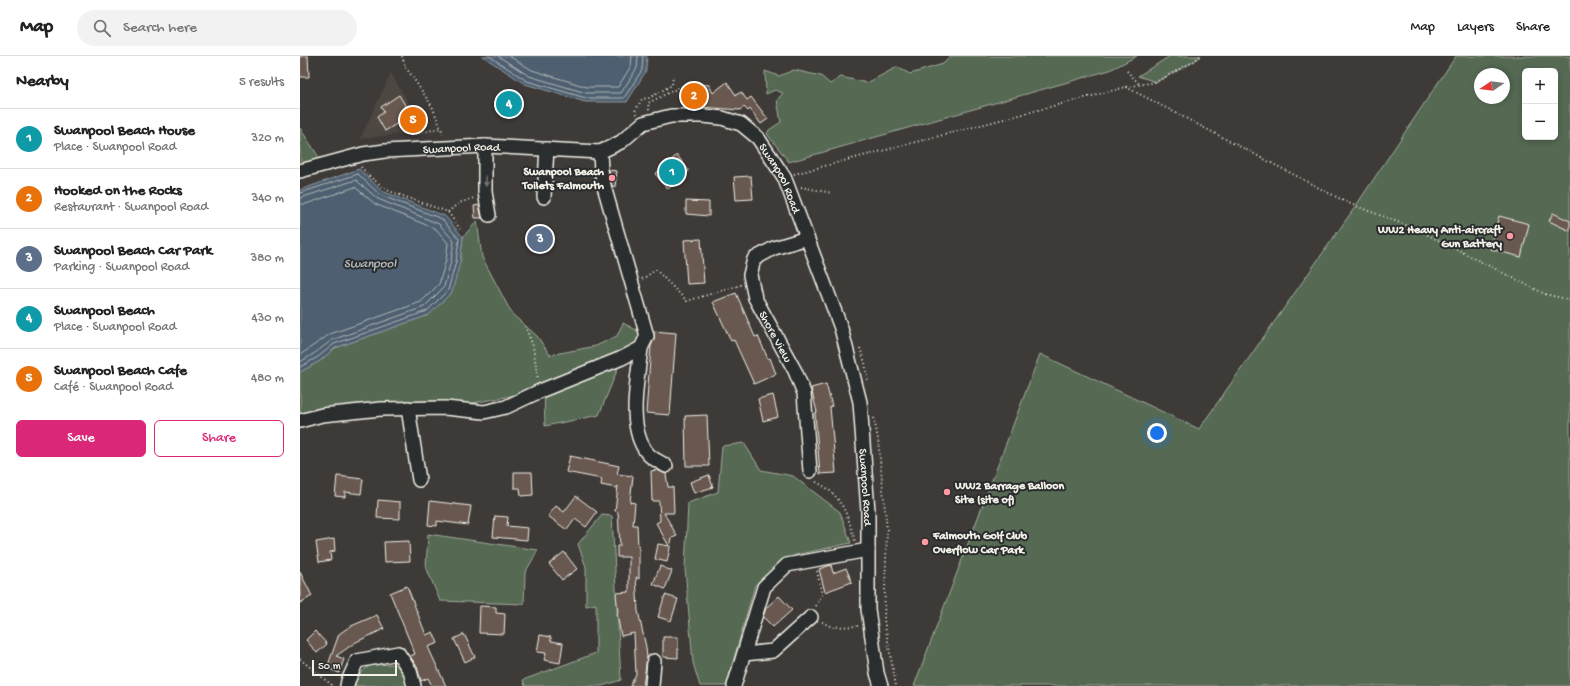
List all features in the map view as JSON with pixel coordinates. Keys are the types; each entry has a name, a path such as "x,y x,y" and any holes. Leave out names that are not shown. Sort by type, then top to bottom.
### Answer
{"street":[{"name":"Swanpool Road","path":"300,171 356,156 385,151 485,146 600,152 621,142 643,123 672,116 703,116 722,118 741,124 758,138 784,176 841,328 860,402 868,511 863,551 868,609 877,673 881,686"},
{"path":"485,146 486,192 489,215"},
{"path":"544,197 547,149"},
{"path":"600,152 601,170 605,190 647,336 641,348 634,416 640,442 649,456 666,466"},
{"name":"Shore View","path":"807,238 774,248 754,259 750,275 755,298 795,371 804,393 812,476"},
{"path":"300,421 322,415 381,409 445,408 484,412 506,407 540,391 622,358 641,348"},
{"path":"408,408 419,480"},
{"path":"734,686 764,587 787,565 863,551"},
{"path":"744,654 773,651 811,617"},
{"path":"347,686 357,661 398,653 410,671 414,686"},
{"path":"652,686 654,661"}],"path":[{"path":"402,56 405,66 432,106 441,128 411,134"},
{"path":"801,172 1126,87 1156,82 1193,62 1200,56"},
{"path":"1127,71 1140,85"},
{"path":"639,104 642,99 649,98 672,85 673,76"},
{"path":"650,121 648,103 682,86 690,88"},
{"path":"1126,87 1348,203 1416,228 1545,294 1570,300"},
{"path":"356,156 359,164 370,177 382,187 389,191 448,212 460,229"},
{"path":"788,187 795,186 832,192"},
{"path":"448,212 468,199 480,197"},
{"path":"632,285 656,270 687,301 751,282"},
{"path":"525,326 533,346 540,391"},
{"path":"812,476 840,501 863,551"},
{"path":"814,560 822,595 811,617 832,627 858,625 863,628"},
{"path":"300,660 333,686"}],"shaded area":[{"path":"391,73 425,131 360,139"}],"green space":[{"path":"951,56 1137,56 1110,70 789,162 767,134 769,130 781,122 777,100 783,93 775,90 766,94 765,71 779,76 794,70 821,76 830,84 841,77 867,83 897,67 910,74 943,64"},
{"path":"1170,56 1201,56 1156,82 1138,76"},
{"path":"1456,56 1570,56 1570,686 914,686 1040,354 1199,429 1353,210"},
{"path":"300,128 324,165 300,171"},
{"path":"477,221 482,257 512,314 537,336 550,355 596,346 617,336 623,323 647,336 622,358 599,415 545,426 544,390 445,408 300,421 300,372 320,361 335,348 429,315 460,263 463,237"},
{"path":"744,443 761,470 793,476 840,512 851,543 795,555 755,585 726,686 700,686 693,663 685,568 688,503 718,492 722,446"},
{"path":"602,515 612,516 621,680 602,686 525,686 523,680 596,653 596,604 586,606 586,567 578,544"},
{"path":"428,534 538,550 525,573 524,604 440,601 426,567"},
{"path":"399,664 406,677 407,686 355,686 356,677 370,665"}],"water":[{"path":"482,56 647,56 646,71 627,102 585,102 525,84"},
{"name":"Swanpool","path":"359,169 382,191 445,216 463,237 460,263 452,292 429,315 335,348 320,361 300,372 300,190"}],"building":[{"path":"300,56 308,56 309,77 300,77"},
{"path":"727,82 736,95 741,92 747,100 751,97 768,119 761,124 750,109 748,111 744,107 740,110 688,106 691,83 709,85 713,93"},
{"path":"399,95 411,115 385,131 377,117 384,112 381,107"},
{"path":"677,155 689,171 668,189 655,174"},
{"name":"Swanpool Beach Toilets Falmouth","path":"609,170 617,171 615,187 612,186"},
{"path":"751,176 753,199 736,200 734,177"},
{"path":"686,201 709,202 709,216 686,214"},
{"path":"479,205 482,218 475,218 474,206"},
{"path":"1553,213 1570,221 1570,231 1549,221"},
{"name":"WW2 Heavy Anti-aircraft Gun Battery","path":"1499,216 1529,224 1521,257 1490,249"},
{"path":"701,239 704,283 687,284 684,240"},
{"path":"736,293 755,337 758,336 768,359 770,358 776,374 754,384 734,340 731,341 713,302"},
{"path":"654,331 676,333 670,415 646,413 651,346 654,339"},
{"path":"826,384 832,406 830,407 836,473 820,474 815,413 817,412 811,388"},
{"path":"773,395 778,417 763,421 758,399"},
{"path":"707,415 709,466 686,466 685,416"},
{"path":"570,456 619,466 617,474 633,476 630,502 635,503 633,525 637,525 639,546 639,579 636,577 638,611 647,658 643,686 630,686 636,674 634,633 621,636 617,613 616,593 629,592 629,557 617,557 617,546 620,546 618,512 615,511 618,486 616,488 601,485 602,479 566,472"},
{"path":"657,470 666,474 668,487 673,487 674,513 664,513 677,536 672,538 667,562 655,559 658,544 669,546 656,523 660,521 659,501 652,501 651,471"},
{"path":"514,472 532,472 533,495 521,496 520,488 514,488"},
{"path":"709,475 713,487 694,493 690,482"},
{"path":"337,476 363,479 361,494 345,492 345,497 335,496"},
{"path":"576,496 597,512 586,527 575,519 567,530 548,516 556,506 564,512"},
{"path":"378,500 400,502 400,519 377,518"},
{"path":"430,501 471,506 468,525 437,521 437,526 428,525"},
{"path":"495,516 508,517 507,526 528,528 527,540 493,537"},
{"path":"334,539 335,551 330,552 331,560 319,562 316,542"},
{"path":"409,541 410,561 385,562 384,542"},
{"path":"564,552 577,569 562,580 549,564"},
{"path":"831,565 833,573 846,568 852,582 825,592 819,569"},
{"path":"660,566 672,571 665,589 653,584"},
{"path":"300,572 312,596 300,603"},
{"path":"407,586 426,635 433,632 438,643 428,647 446,686 432,686 428,678 421,681 417,667 410,656 415,654 390,593"},
{"path":"665,595 678,599 671,621 658,617"},
{"path":"779,596 792,610 773,627 763,617 766,608"},
{"path":"480,606 496,607 496,613 505,614 504,634 479,633"},
{"path":"377,615 384,629 356,642 336,656 344,659 339,673 327,668 339,634 349,627"},
{"path":"315,631 327,644 317,653 306,640"},
{"path":"464,634 475,657 465,662 454,639"},
{"path":"540,635 551,637 551,641 563,643 560,663 544,660 546,653 537,652"},
{"path":"663,637 678,637 678,658 663,657"}],"place":[{"name":"Hooked on the Rocks","path":"694,96"},
{"name":"Swanpool Beach","path":"509,104"},
{"name":"Swanpool Beach Cafe","path":"413,120"},
{"name":"Swanpool Beach House","path":"672,172"},
{"name":"Swanpool Beach Toilets Falmouth","path":"612,178"},
{"name":"WW2 Heavy Anti-aircraft Gun Battery","path":"1510,236"},
{"name":"Swanpool Beach Car Park","path":"540,239"},
{"name":"WW2 Barrage Balloon Site (site of)","path":"947,492"},
{"name":"Falmouth Golf Club Overflow Car Park","path":"925,542"}]}
